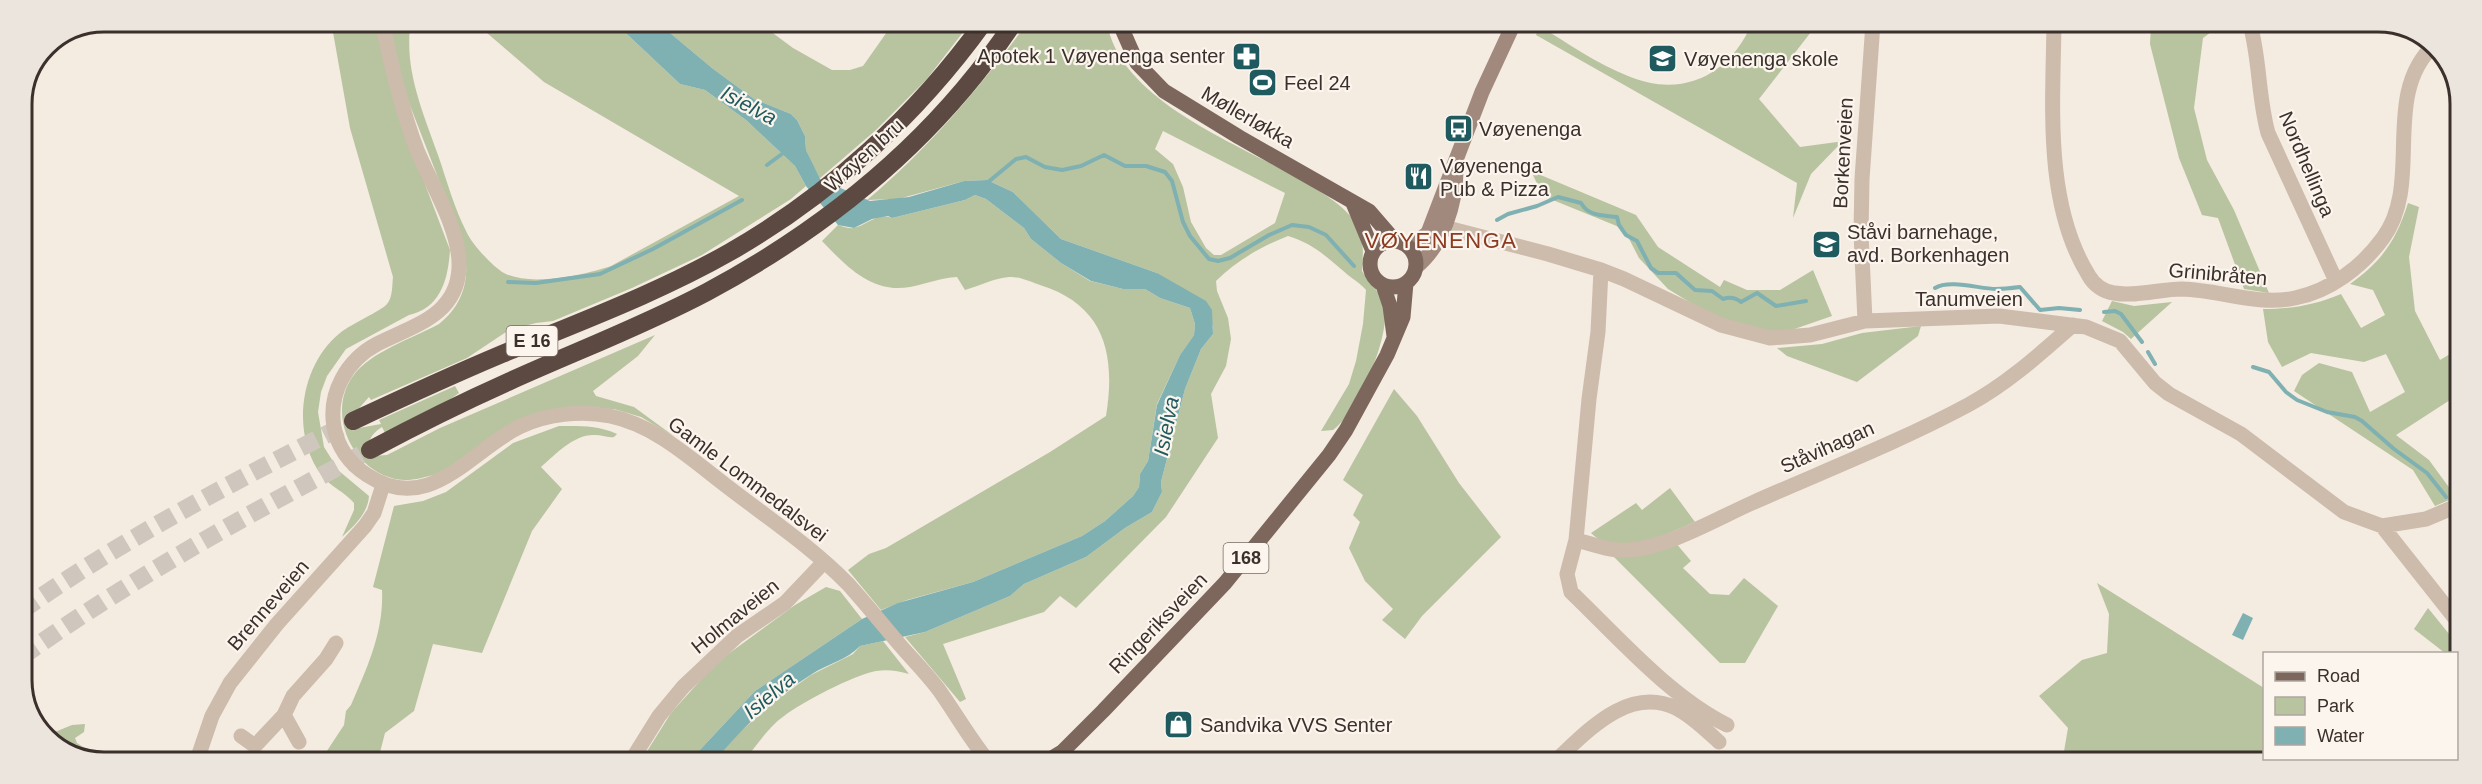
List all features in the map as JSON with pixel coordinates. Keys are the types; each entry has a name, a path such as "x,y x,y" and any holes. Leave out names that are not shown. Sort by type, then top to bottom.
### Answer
{"highway":[{"name":"Wøyen bru","path":"353,422 499,355 665,286 730,251 798,208 870,149 924,96 977,32"},
{"name":"Wøyen bru","path":"370,450 507,382 704,294 758,263 814,226 870,183 941,114 1007,32"}],"main road":[{"name":"Møllerløkka","path":"1123,32 1137,63 1164,91 1369,211 1395,241"},
{"path":"1416,267 1434,249 1438,226 1456,190 1456,164 1482,92 1510,32"},
{"path":"1353,203 1373,251"},
{"path":"1409,247 1438,226"},
{"path":"1394,336 1392,316 1383,285 1372,274 1370,258 1373,251 1383,243 1395,241 1409,247 1416,260 1416,267"},
{"name":"168","path":"1406,283 1416,267"},
{"path":"1383,285 1395,287 1406,283"},
{"name":"Ringeriksveien","path":"1064,752 1225,584 1297,496 1346,430 1377,377 1403,317 1406,283"}],"street":[{"name":"Gamle Lommedalsvei","path":"384,32 396,85 418,151 455,240 459,268 454,291 442,309 422,324 366,351 347,370 335,394 334,426 339,445 356,468 383,484 410,488 435,482 455,472 499,439 538,420 577,414 610,416 649,431 682,452 824,562 850,587 948,703 980,752"},
{"name":"Borkenveien","path":"1865,321 1861,233 1862,179 1872,32"},
{"name":"Grinibråten","path":"2054,32 2053,123 2061,205 2066,228 2090,279 2101,289 2122,294 2185,289 2265,300 2284,300 2314,292 2352,272 2370,255 2385,235 2397,203 2406,100 2416,71 2428,51"},
{"name":"Nordhellinga","path":"2253,32 2256,43 2262,110 2268,133 2336,281"},
{"name":"Tanumveien","path":"1438,226 1601,270 1721,325 1770,338 1790,338 1865,321 1999,316 2073,325 2105,333 2121,341 2155,383 2169,394 2241,434 2344,513 2382,526 2426,519 2450,509"},
{"path":"1601,270 1598,332 1576,540 1567,574 1571,592 1662,678 1707,715 1727,725"},
{"name":"Ståvihagan","path":"1576,540 1613,549 1628,550 1646,548 1676,537 1804,481 1969,404 2032,361 2073,325"},
{"name":"Brenneveien","path":"200,752 212,716 230,683 277,624 365,526 374,513 383,484"},
{"path":"2382,526 2450,612"},
{"name":"Holmaveien","path":"637,752 659,716 683,687 738,636 785,603 824,562"},
{"path":"259,752 284,715 293,696 312,684 336,643"},
{"path":"1565,752 1604,718 1640,702 1655,701 1676,708 1719,742"},
{"path":"284,715 299,742"},
{"path":"241,736 257,752"},
{"name":"Gamle Lommedalsvei","path":"972,742 975,752"}],"green space":[{"path":"333,32 380,32 404,129 450,250 445,281 436,299 420,311 346,349 327,376 321,392 318,412 324,447 339,471 369,496 363,514 342,537 354,510 354,503 322,476 312,459 303,421 304,401 308,381 326,347 345,329 387,304 393,277 350,128"},
{"path":"391,32 410,32 410,56 416,90 462,224 473,243 489,261 499,270 515,277 557,278 611,266 739,196 544,82 486,32 625,32 680,84 705,90 746,120 795,166 806,186 791,199 702,255 632,288 553,321 509,330 467,358 371,400 369,397 353,415 359,428 381,424 379,420 455,386 459,393 448,401 385,433 382,427 372,436 369,443 372,456 387,455 440,428 655,335 638,356 593,391 596,396 634,407 675,437 641,417 614,409 563,408 436,474 421,478 400,480 380,473 366,464 356,452 343,423 342,407 345,391 353,376 361,367 381,353 439,324 456,305 465,284 466,261 461,237 404,90"},
{"path":"669,32 771,32 793,48 832,70 850,70 863,66 887,32 963,32 926,80 876,130 819,179 806,150 805,136 797,120 791,114 754,99"},
{"path":"1020,32 1110,32 1116,50 1134,75 1158,97 1216,135 1301,180 1350,215 1362,240 1362,271 1382,300 1385,318 1378,353 1362,391 1352,408 1333,430 1321,431 1349,384 1363,324 1366,290 1320,252 1288,236 1250,255 1216,281 1217,291 1228,318 1231,339 1226,366 1211,394 1218,438 1166,517 1076,608 1060,596 1044,612 943,644 966,699 960,702 905,637 925,632 1010,596 1024,584 1086,557 1125,528 1152,512 1162,492 1161,482 1185,389 1201,349 1213,334 1213,326 1157,273 1061,239 1013,192 987,180 964,181 898,199 867,200 933,138","holes":["1163,131 1285,193 1275,223 1221,255 1214,255 1206,248 1191,222 1183,187 1173,164 1155,149"]},
{"path":"1537,32 1549,32 1616,71 1648,82 1667,85 1702,78 1717,69 1743,41 1748,32 1811,32 1759,99 1800,147 1852,140 1852,144 1839,145 1811,174 1793,218 1797,183 1536,35"},
{"path":"2151,32 2211,32 2203,38 2194,108 2207,160 2234,210 2269,293 2244,289 2218,218 2202,215 2179,158 2150,44"},
{"path":"1531,171 1636,215 1658,247 1720,287 1724,280 1747,290 1780,290 1813,270 1832,316 1780,334 1727,325 1668,289 1639,258 1624,229 1543,196"},
{"path":"975,195 986,199 1024,228 1031,239 1061,263 1090,281 1123,289 1145,289 1160,298 1190,308 1195,324 1194,335 1180,355 1157,404 1148,461 1140,474 1139,487 1133,496 1105,521 1082,536 973,582 907,600 881,610 848,570 869,554 886,548 1050,452 1106,416 1109,373 1107,353 1101,335 1092,319 1079,305 1062,294 1013,277 998,279 965,290 957,277 910,287 884,286 861,276 822,241 838,225 853,228 876,218 892,218 965,200"},
{"path":"2408,203 2419,207 2409,257 2415,311 2440,360 2450,354 2450,400 2396,435 2429,460 2450,489 2450,500 2435,506 2413,470 2294,391 2302,375 2319,363 2352,372 2370,412 2405,392 2386,354 2364,362 2311,353 2282,367 2268,342 2263,309 2303,306 2341,294 2361,328 2385,315 2373,290 2350,284 2371,267 2387,249"},
{"path":"2112,301 2134,306 2172,302 2131,339 2102,321"},
{"path":"1921,326 1918,336 1857,382 1787,356 1777,348 1822,344 1862,333"},
{"path":"1394,389 1417,416 1459,483 1501,537 1422,616 1405,639 1382,620 1393,609 1365,581 1349,548 1360,522 1353,515 1363,495 1343,480"},
{"path":"559,426 596,428 617,434 614,437 587,436 573,441 541,467 562,489 532,531 482,653 433,644 414,711 385,733 380,752 326,752 344,725 346,711 363,677 377,635 382,590 373,587 394,506 423,501 446,492 513,443"},
{"path":"1670,488 1695,522 1656,538 1628,545 1602,541 1591,533 1636,503 1642,510"},
{"path":"1675,542 1691,561 1683,568 1710,594 1729,595 1744,578 1778,606 1745,663 1720,663 1613,556"},
{"path":"2097,583 2263,687 2263,752 2064,752 2068,728 2039,696 2082,660 2107,653 2109,614"},
{"path":"826,587 840,591 862,619 755,691 698,752 647,752 671,713 716,663 795,605"},
{"path":"2428,608 2450,635 2450,652 2444,652 2414,629"},
{"path":"883,641 909,674 885,670 876,671 842,683 792,710 767,732 750,752 722,752 730,741 775,701 811,675 853,654 860,646"},
{"path":"85,724 84,732 75,738 77,743 89,751 76,747 54,732 72,725"}],"water":[{"name":"Isielva","path":"625,32 669,32 754,99 791,114 797,120 805,136 806,150 820,179 870,201 909,197 964,181 987,180 1013,192 1061,239 1157,273 1206,301 1212,310 1213,334 1201,349 1185,389 1161,482 1162,492 1152,512 1125,528 1086,557 1024,584 1010,596 925,632 860,646 849,655 812,674 772,703 723,752 698,752 755,691 862,619 898,603 973,582 1082,536 1105,521 1133,496 1139,487 1140,474 1148,461 1157,405 1180,355 1194,335 1195,324 1190,308 1160,298 1145,289 1123,289 1091,281 1061,263 1031,239 1024,228 986,199 975,195 965,200 892,218 888,216 872,219 854,228 838,225 806,186 795,166 746,120 705,90 680,84"},
{"path":"2243,613 2253,618 2243,640 2232,635"}],"waterway":[{"path":"767,165 786,151"},
{"path":"987,183 1016,159 1026,157 1045,167 1062,170 1081,166 1104,155 1125,166 1146,166 1165,172 1172,181 1183,222 1190,236 1209,259 1218,261 1230,258 1269,235 1292,225 1309,227 1326,235 1354,266"},
{"path":"1497,220 1558,197 1581,203 1592,213 1617,217 1626,235 1637,241 1651,268 1658,273 1676,273 1695,290 1712,291 1723,299 1732,298 1741,302 1757,293 1776,306 1806,301"},
{"path":"508,282 536,283 600,274 653,249 742,200"},
{"path":"1935,288 1949,284 1996,289 2020,287 2040,310 2059,308 2080,310"},
{"path":"2104,312 2115,311 2121,314 2142,342"},
{"path":"2148,352 2155,364"},
{"path":"2253,367 2269,372 2286,392 2297,400 2327,412 2355,417 2362,421 2394,449 2427,473 2446,497"}],"tunnel":[{"path":"32,603 142,534 225,487 353,421"},
{"path":"32,649 149,573 280,498 370,450"}],"place":[{"name":"Apotek 1 Vøyenenga senter","path":"1246,56"},
{"name":"Vøyenenga skole","path":"1663,59"},
{"name":"Feel 24","path":"1263,83"},
{"name":"Vøyenenga","path":"1458,129"},
{"name":"Vøyenenga Pub & Pizza","path":"1419,177"},
{"name":"Ståvi barnehage, avd. Borkenhagen","path":"1826,244"},
{"name":"Sandvika VVS Senter","path":"1179,725"}],"district":[{"name":"VØYENENGA","path":"1441,240"}]}
